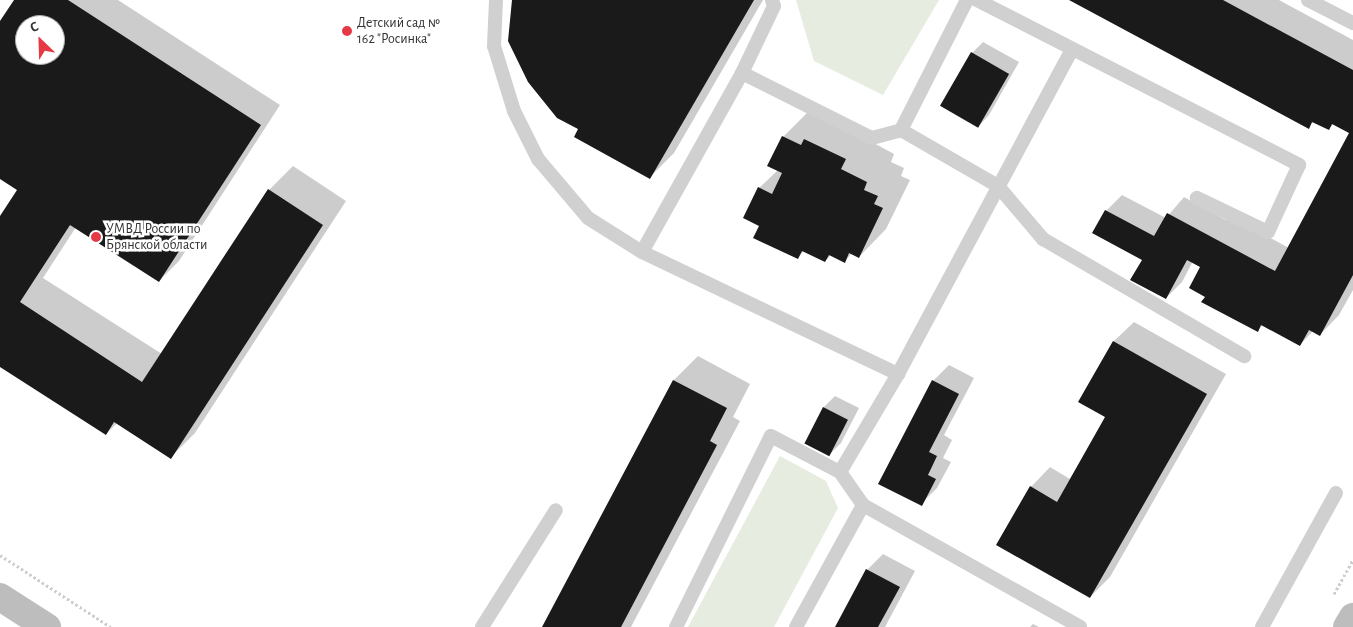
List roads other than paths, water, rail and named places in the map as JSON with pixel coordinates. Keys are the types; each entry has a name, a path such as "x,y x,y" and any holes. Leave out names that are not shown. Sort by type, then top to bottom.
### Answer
{"main road":[{"path":"0,597 47,627"},
{"path":"1347,627 1353,617"}],"lane":[{"path":"496,0 494,46 514,111 538,159 588,218 642,252 898,374"},
{"path":"642,252 742,73 774,6 772,0"},
{"path":"901,130 967,0"},
{"path":"977,0 1299,165 1268,232 1197,198"},
{"path":"1308,0 1353,23"},
{"path":"840,472 898,374 1072,50"},
{"path":"742,73 872,138 901,130 998,186 1043,239 1244,356"},
{"path":"676,627 771,436 840,472 862,505 1080,627"},
{"path":"1262,627 1336,493"},
{"path":"796,627 862,505"},
{"path":"482,627 556,510"}],"place":[{"name":"Детский сад № 162 \"Росинка\"","path":"347,31"},
{"name":"УМВД России по Брянской области","path":"96,237"}]}
